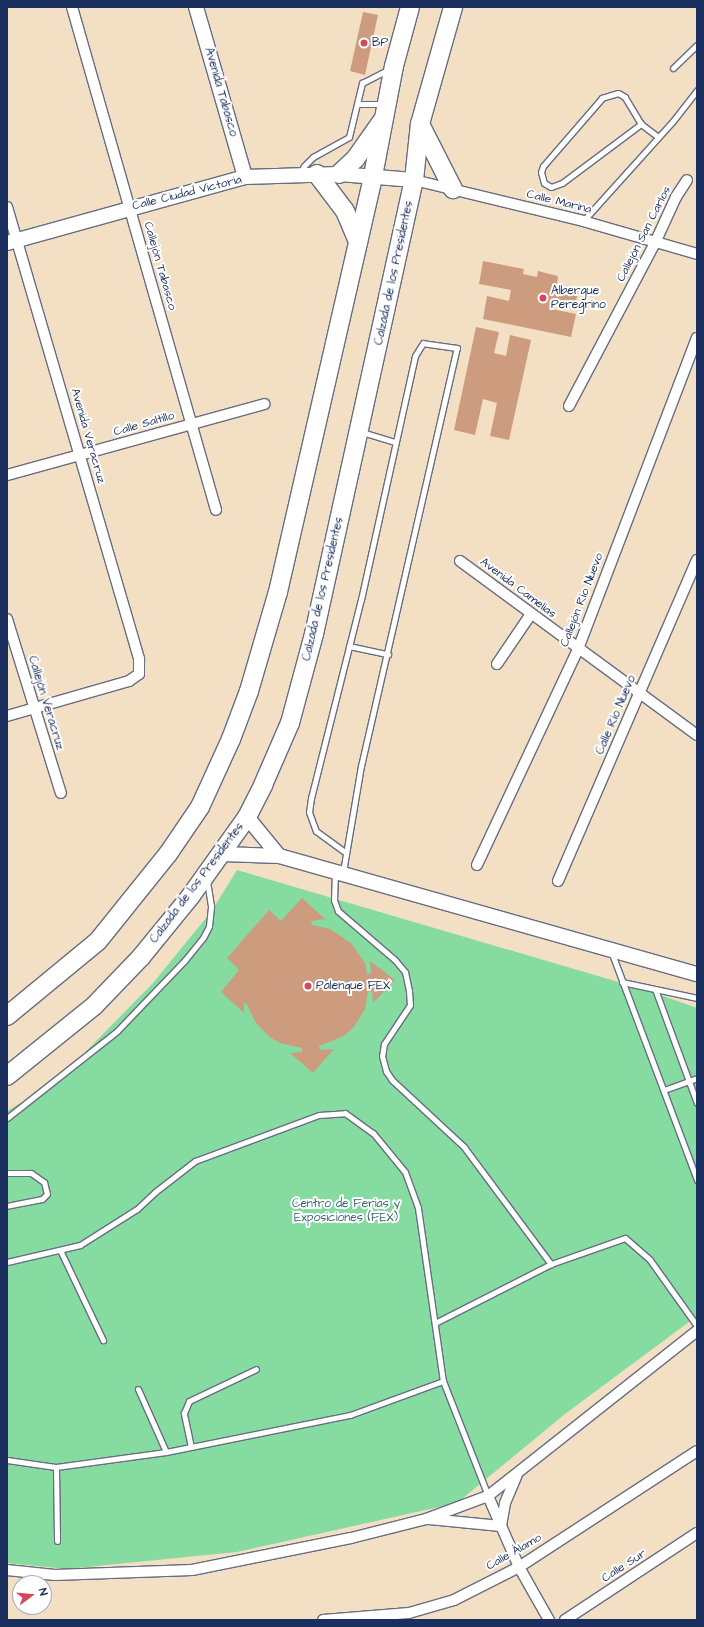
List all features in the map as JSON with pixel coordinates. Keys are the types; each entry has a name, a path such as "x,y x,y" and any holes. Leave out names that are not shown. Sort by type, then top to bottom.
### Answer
{"highway":[{"path":"7,1016 50,983 102,936 168,854 200,807 231,739 250,691 278,592 373,176 394,66 410,7"},
{"name":"Calzada de los Presidentes","path":"7,1076 94,1006 141,957 206,876 247,817 264,785 290,723 314,634 414,180 420,124 453,7"},
{"path":"339,174 356,158 386,112"},
{"path":"420,124 453,189"},
{"path":"317,174 345,211 358,242"}],"street":[{"name":"Callejón Tabasco","path":"72,7 216,510"},
{"name":"Avenida Tabasco","path":"196,7 245,177"},
{"name":"Calle Ciudad Victoria","path":"12,241 245,177 339,174 414,180"},
{"name":"Calle Marina","path":"414,180 583,221 697,254"},
{"name":"Callejón San Carlos","path":"568,406 655,242 676,197 687,180"},
{"name":"Avenida Veracruz","path":"7,207 12,241 81,455 139,658 139,674 129,681 33,709"},
{"name":"Callejón Río Nuevo","path":"477,865 578,649 697,338"},
{"name":"Calle Saltillo","path":"7,475 264,404"},
{"name":"Calle Río Nuevo","path":"558,881 697,560"},
{"name":"Avenida Camelias","path":"460,561 697,735"},
{"path":"497,664 531,614"},
{"name":"Callejón Veracruz","path":"7,619 33,709 61,793"},
{"path":"7,716 33,709"},
{"path":"247,817 279,856"},
{"path":"222,854 279,856 610,948 697,974"},
{"path":"7,1570 54,1575 192,1570 351,1538 426,1519 488,1496 697,1331"},
{"name":"Calle Álamo","path":"323,1620 409,1613 431,1608 454,1600 519,1567 697,1451"},
{"path":"501,1526 505,1503 517,1473"},
{"path":"488,1496 519,1567 549,1620"},
{"path":"426,1519 501,1526"},
{"name":"Calle Sur","path":"565,1620 697,1533"}],"lane":[{"path":"673,68 697,45"},
{"path":"299,175 304,166 313,157 349,137 364,80 394,66"},
{"path":"583,221 658,137 697,90"},
{"path":"641,124 562,183 552,187 544,183 541,172 543,166 602,98 618,93 625,97 641,124 658,137"},
{"path":"358,104 386,112"},
{"path":"345,852 316,831 311,823 309,812 418,349 423,344 458,348 419,507 388,654 361,766 345,852 339,872 334,900 338,911 395,960 405,972 410,1005 384,1044 382,1056 386,1071 392,1080 464,1147 551,1264"},
{"path":"359,431 395,442"},
{"path":"349,646 388,654"},
{"path":"7,1118 117,1031 185,960 203,938 209,926 211,906 206,876"},
{"path":"610,948 697,1180"},
{"path":"622,982 697,998"},
{"path":"655,989 697,1103"},
{"path":"664,1090 697,1078"},
{"path":"7,1262 80,1245 117,1222 195,1161 319,1115 345,1113 372,1133 405,1172 418,1208 443,1381 488,1496"},
{"path":"7,1173 31,1173 44,1182 47,1194 42,1198 7,1206"},
{"path":"435,1323 551,1264 620,1239 630,1239 650,1260 697,1326"},
{"path":"60,1250 103,1340"},
{"path":"191,1447 184,1413 189,1400 256,1369"},
{"path":"7,1460 56,1467 166,1452 350,1415 443,1381"},
{"path":"138,1389 166,1452"},
{"path":"56,1467 57,1541"}],"green space":[{"name":"Centro de Ferias y Exposiciones (FEX)","path":"237,870 649,991 697,1008 697,1316 565,1414 457,1503 237,1552 67,1569 7,1563 7,1111 56,1082 153,983 211,912"}],"building":[{"name":"BP","path":"363,12 378,15 365,75 350,71"},
{"name":"Albergue Peregrino","path":"483,261 524,269 523,274 537,277 538,271 558,276 557,284 579,289 575,305 554,300 552,309 576,314 571,337 483,319 487,296 509,301 511,290 479,284"},
{"path":"476,327 499,332 494,353 506,356 510,335 531,340 509,440 490,436 497,403 483,399 475,435 454,430"},
{"name":"Palenque FEX","path":"302,898 325,919 311,921 312,925 330,929 351,943 365,963 367,974 371,973 370,961 395,980 373,1003 372,991 368,992 365,1009 354,1027 344,1036 319,1046 320,1050 334,1049 313,1073 290,1053 302,1052 302,1048 280,1043 271,1038 256,1023 246,1003 244,1004 244,1013 221,992 239,970 227,958 269,910 281,921"}],"place":[{"name":"BP","path":"364,43"},
{"name":"Albergue Peregrino","path":"543,298"},
{"name":"Palenque FEX","path":"308,986"}]}
